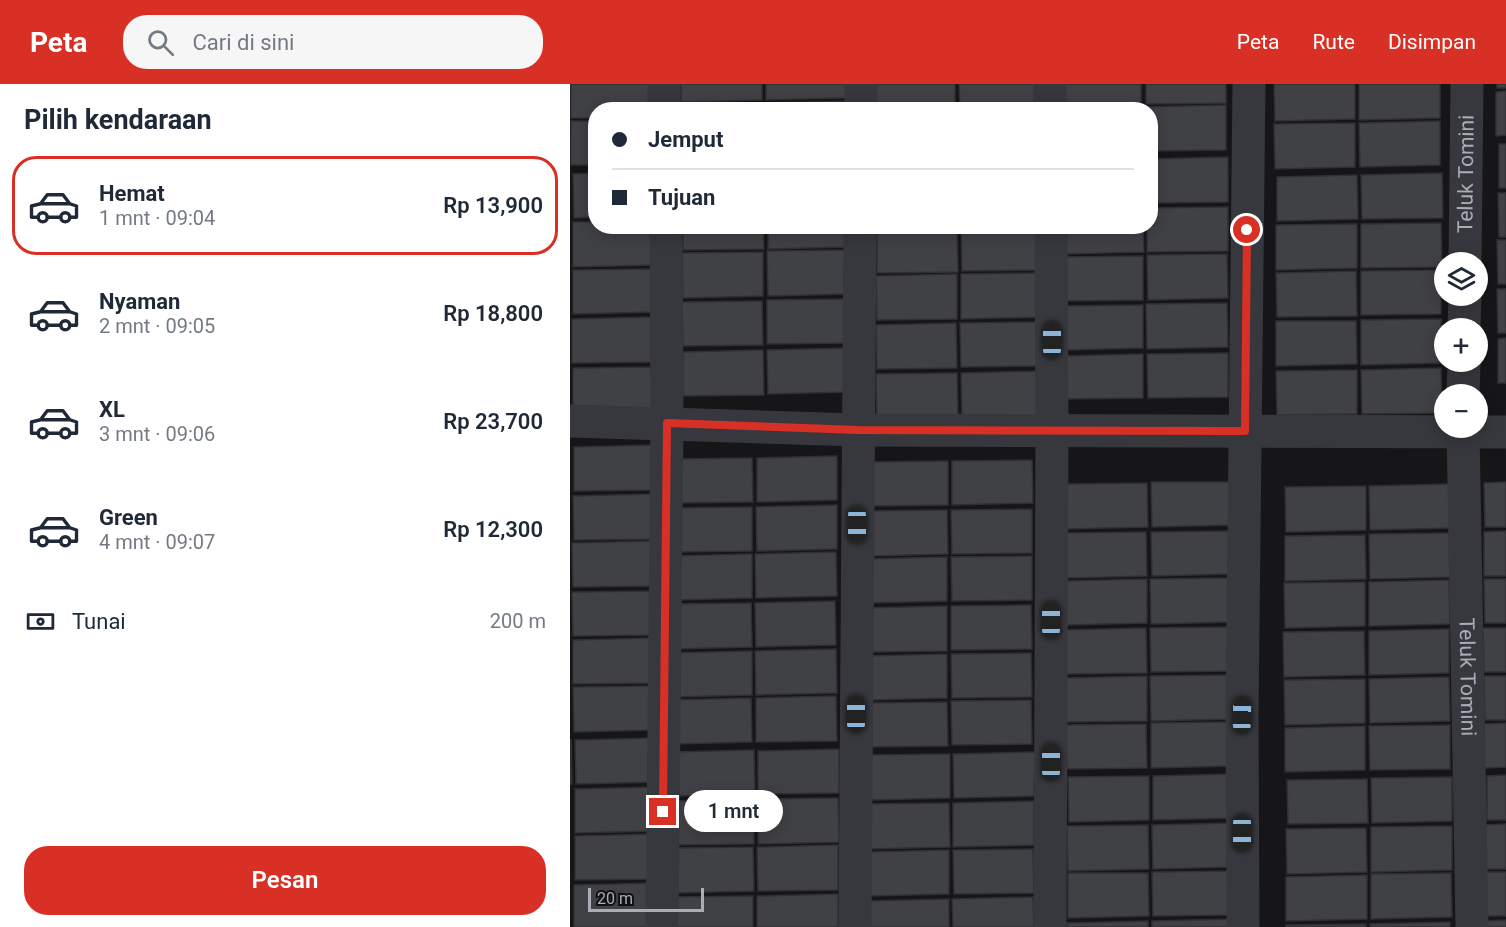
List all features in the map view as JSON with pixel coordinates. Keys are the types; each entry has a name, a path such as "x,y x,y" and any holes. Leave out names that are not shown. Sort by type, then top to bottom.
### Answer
{"street":[{"path":"664,84 664,102"},
{"path":"861,84 861,102"},
{"path":"1050,84 1050,102"},
{"path":"1243,927 1242,715 1249,84"},
{"name":"Teluk Tomini","path":"1465,252 1467,84"},
{"path":"662,927 667,423 666,234"},
{"path":"855,927 860,234"},
{"path":"1050,927 1051,234"},
{"path":"570,421 858,430 1052,432 1434,430"},
{"path":"1488,431 1506,432"},
{"name":"Teluk Tomini","path":"1463,438 1472,927"}],"building":[{"path":"571,84 652,84 652,102 588,102 588,118 571,118"},
{"path":"681,84 762,84 762,100 681,102"},
{"path":"766,84 846,84 846,98 766,100"},
{"path":"875,84 955,84 955,102 875,102"},
{"path":"959,84 1040,84 1040,102 960,102"},
{"path":"1061,84 1141,84 1141,102 1061,102"},
{"path":"1146,84 1226,84 1226,103 1146,102"},
{"path":"1274,84 1355,84 1355,119 1275,121"},
{"path":"1359,84 1440,84 1440,118 1359,120"},
{"path":"1497,84 1506,84 1506,88 1497,88"},
{"path":"1506,91 1506,135 1496,136 1496,92"},
{"path":"1226,105 1226,150 1158,151 1158,107"},
{"path":"571,121 588,121 588,165 571,165"},
{"path":"1440,121 1440,165 1360,167 1359,123"},
{"path":"1355,123 1355,167 1275,169 1274,124"},
{"path":"1499,144 1506,144 1506,188 1499,188"},
{"path":"1228,157 1228,202 1158,203 1158,159"},
{"path":"588,173 588,217 574,218 573,174"},
{"path":"1442,173 1443,218 1362,219 1361,175"},
{"path":"1357,175 1358,219 1277,221 1277,177"},
{"path":"1498,193 1506,193 1506,237 1499,237"},
{"path":"1228,207 1228,251 1147,252 1147,234 1158,234 1158,208"},
{"path":"573,222 588,222 588,234 653,234 654,265 573,267"},
{"path":"1441,223 1442,252 1434,252 1434,267 1361,268 1361,224"},
{"path":"1357,224 1357,268 1276,270 1276,225"},
{"path":"683,234 763,234 764,249 683,250"},
{"path":"768,234 848,234 848,247 768,249"},
{"path":"877,234 957,234 958,272 877,273"},
{"path":"961,234 1041,234 1042,270 962,271"},
{"path":"1062,234 1143,234 1144,252 1063,254"},
{"path":"1497,240 1506,240 1506,284 1498,284"},
{"path":"848,250 848,294 768,296 767,251"},
{"path":"763,252 763,296 683,298 682,253"},
{"path":"1227,254 1228,298 1148,300 1147,255"},
{"path":"1143,256 1143,300 1062,301 1062,257"},
{"path":"653,269 653,312 573,314 573,270"},
{"path":"1434,270 1434,306 1441,306 1441,314 1361,315 1361,271"},
{"path":"1356,271 1357,316 1277,317 1276,273"},
{"path":"1041,273 1042,317 961,319 961,274"},
{"path":"957,274 957,319 877,320 876,276"},
{"path":"1497,289 1506,289 1506,333 1498,333"},
{"path":"847,299 848,343 767,344 767,300"},
{"path":"762,301 763,345 683,346 682,302"},
{"path":"1227,303 1228,347 1147,349 1146,304"},
{"path":"1143,305 1143,348 1062,350 1062,306"},
{"path":"653,317 653,362 572,363 572,319"},
{"path":"1434,319 1434,363 1361,365 1361,320"},
{"path":"1276,321 1356,321 1357,364 1276,366"},
{"path":"1041,322 1041,366 961,367 960,323"},
{"path":"956,323 957,368 877,369 876,325"},
{"path":"1506,338 1506,383 1498,383 1498,339"},
{"path":"848,348 849,392 768,394 767,350"},
{"path":"763,350 764,395 683,396 683,352"},
{"path":"1228,353 1228,397 1148,398 1147,354"},
{"path":"1143,354 1143,398 1063,399 1063,356"},
{"path":"653,367 654,411 573,412 573,368"},
{"path":"1434,368 1434,372 1441,372 1441,384 1434,384 1434,413 1362,414 1361,370"},
{"path":"1357,370 1357,414 1277,415 1276,371"},
{"path":"1042,371 1042,415 962,417 961,373"},
{"path":"957,373 958,417 877,419 876,374"},
{"path":"654,445 655,490 574,491 574,447"},
{"path":"837,456 837,500 757,502 757,458"},
{"path":"752,458 753,502 672,503 672,459"},
{"path":"1032,460 1033,503 952,505 952,461"},
{"path":"948,461 948,505 868,506 867,462"},
{"path":"1151,482 1232,482 1232,525 1152,527"},
{"path":"1506,482 1506,527 1485,527 1484,483"},
{"path":"1147,483 1148,527 1067,529 1067,484"},
{"path":"1450,484 1451,528 1370,530 1369,486"},
{"path":"1366,486 1366,530 1286,532 1285,487"},
{"path":"654,494 654,539 574,540 573,496"},
{"path":"837,505 837,549 757,551 756,507"},
{"path":"752,507 752,551 672,552 671,508"},
{"path":"1032,509 1032,553 952,554 951,510"},
{"path":"947,510 948,554 867,556 867,511"},
{"path":"1231,531 1231,574 1152,576 1151,532"},
{"path":"1506,531 1506,576 1484,576 1484,532"},
{"path":"1146,532 1147,576 1067,578 1066,533"},
{"path":"1449,533 1450,577 1370,579 1369,534"},
{"path":"1365,535 1366,579 1285,581 1285,536"},
{"path":"653,541 654,586 573,587 572,543"},
{"path":"836,552 837,596 756,598 755,554"},
{"path":"752,554 752,598 672,600 671,556"},
{"path":"1032,556 1032,600 952,601 951,557"},
{"path":"947,557 947,601 867,603 866,559"},
{"path":"1231,578 1232,622 1151,624 1150,579"},
{"path":"1147,579 1147,623 1066,625 1066,581"},
{"path":"1484,579 1506,579 1506,623 1485,623"},
{"path":"1449,580 1450,624 1369,626 1369,582"},
{"path":"1365,582 1365,626 1285,628 1284,583"},
{"path":"653,591 653,635 573,636 572,592"},
{"path":"835,601 836,645 756,647 755,603"},
{"path":"751,603 752,647 671,649 671,604"},
{"path":"1031,605 1032,649 951,650 951,606"},
{"path":"947,606 947,651 867,652 866,608"},
{"path":"1230,627 1231,671 1151,672 1150,628"},
{"path":"1146,628 1147,673 1066,674 1066,630"},
{"path":"1483,628 1506,628 1506,672 1484,672"},
{"path":"1449,629 1449,673 1369,675 1369,631"},
{"path":"1364,631 1365,675 1284,677 1283,632"},
{"path":"653,638 654,683 573,684 573,640"},
{"path":"836,649 837,693 756,695 755,651"},
{"path":"752,651 752,695 672,697 671,653"},
{"path":"1031,653 1032,697 952,698 951,654"},
{"path":"947,654 947,698 867,700 867,656"},
{"path":"1231,675 1232,719 1151,721 1150,676"},
{"path":"1147,676 1147,721 1066,722 1066,678"},
{"path":"1484,676 1506,676 1506,720 1485,720"},
{"path":"1449,677 1450,721 1370,723 1369,679"},
{"path":"1365,679 1365,723 1285,725 1284,680"},
{"path":"654,686 654,730 574,732 573,687"},
{"path":"836,696 837,741 756,742 756,698"},
{"path":"751,698 752,742 672,744 671,700"},
{"path":"1031,700 1032,744 952,745 951,701"},
{"path":"947,702 948,746 867,747 867,703"},
{"path":"1231,722 1232,766 1151,768 1151,723"},
{"path":"1506,723 1506,767 1484,768 1484,724"},
{"path":"1146,724 1147,768 1067,769 1066,725"},
{"path":"1450,725 1450,769 1370,770 1369,726"},
{"path":"1365,726 1365,770 1285,772 1285,728"},
{"path":"656,738 657,782 576,784 575,740"},
{"path":"571,740 572,784 570,784"},
{"path":"839,749 839,793 758,794 758,751"},
{"path":"754,750 755,795 674,796 673,752"},
{"path":"1035,752 1034,796 954,798 953,754"},
{"path":"950,754 950,798 870,800 869,755"},
{"path":"1234,774 1234,818 1153,820 1153,776"},
{"path":"1506,775 1506,820 1487,820 1487,776"},
{"path":"1149,776 1149,820 1069,822 1068,777"},
{"path":"1452,777 1452,821 1372,823 1371,778"},
{"path":"1367,779 1368,823 1288,824 1287,780"},
{"path":"655,787 656,831 575,833 575,789"},
{"path":"838,798 839,842 758,844 758,799"},
{"path":"754,800 754,844 673,845 672,801"},
{"path":"1034,801 1034,845 953,847 953,803"},
{"path":"949,803 950,847 869,849 868,804"},
{"path":"1233,823 1233,867 1153,869 1152,825"},
{"path":"1506,824 1506,869 1486,869 1486,825"},
{"path":"1148,825 1149,869 1068,871 1067,826"},
{"path":"1452,826 1452,870 1371,872 1371,827"},
{"path":"1366,828 1367,872 1287,874 1286,829"},
{"path":"655,834 655,879 575,880 575,836"},
{"path":"838,845 838,890 758,891 757,847"},
{"path":"753,847 754,891 674,893 673,848"},
{"path":"1033,849 1034,893 954,894 953,850"},
{"path":"949,850 949,894 869,896 869,852"},
{"path":"1233,871 1233,915 1153,916 1152,872"},
{"path":"1485,872 1506,872 1506,916 1486,916"},
{"path":"1068,873 1148,873 1149,916 1068,918"},
{"path":"1451,873 1452,917 1371,919 1371,874"},
{"path":"1367,875 1367,919 1286,921 1286,877"},
{"path":"655,883 655,927 574,927 574,885"},
{"path":"838,894 838,927 757,927 757,896"},
{"path":"753,896 753,927 673,927 672,897"},
{"path":"1033,897 1034,927 953,927 952,899"},
{"path":"949,899 949,927 868,927 868,901"},
{"path":"1233,919 1233,927 1152,927 1152,921"},
{"path":"1506,920 1506,927 1485,927 1485,921"},
{"path":"1148,921 1148,927 1067,927 1067,923"},
{"path":"1450,922 1450,927 1370,927 1370,924"},
{"path":"1366,924 1366,927 1286,927 1286,925"}],"route":[{"path":"663,812 667,423 858,430 1245,431 1247,230"}]}
